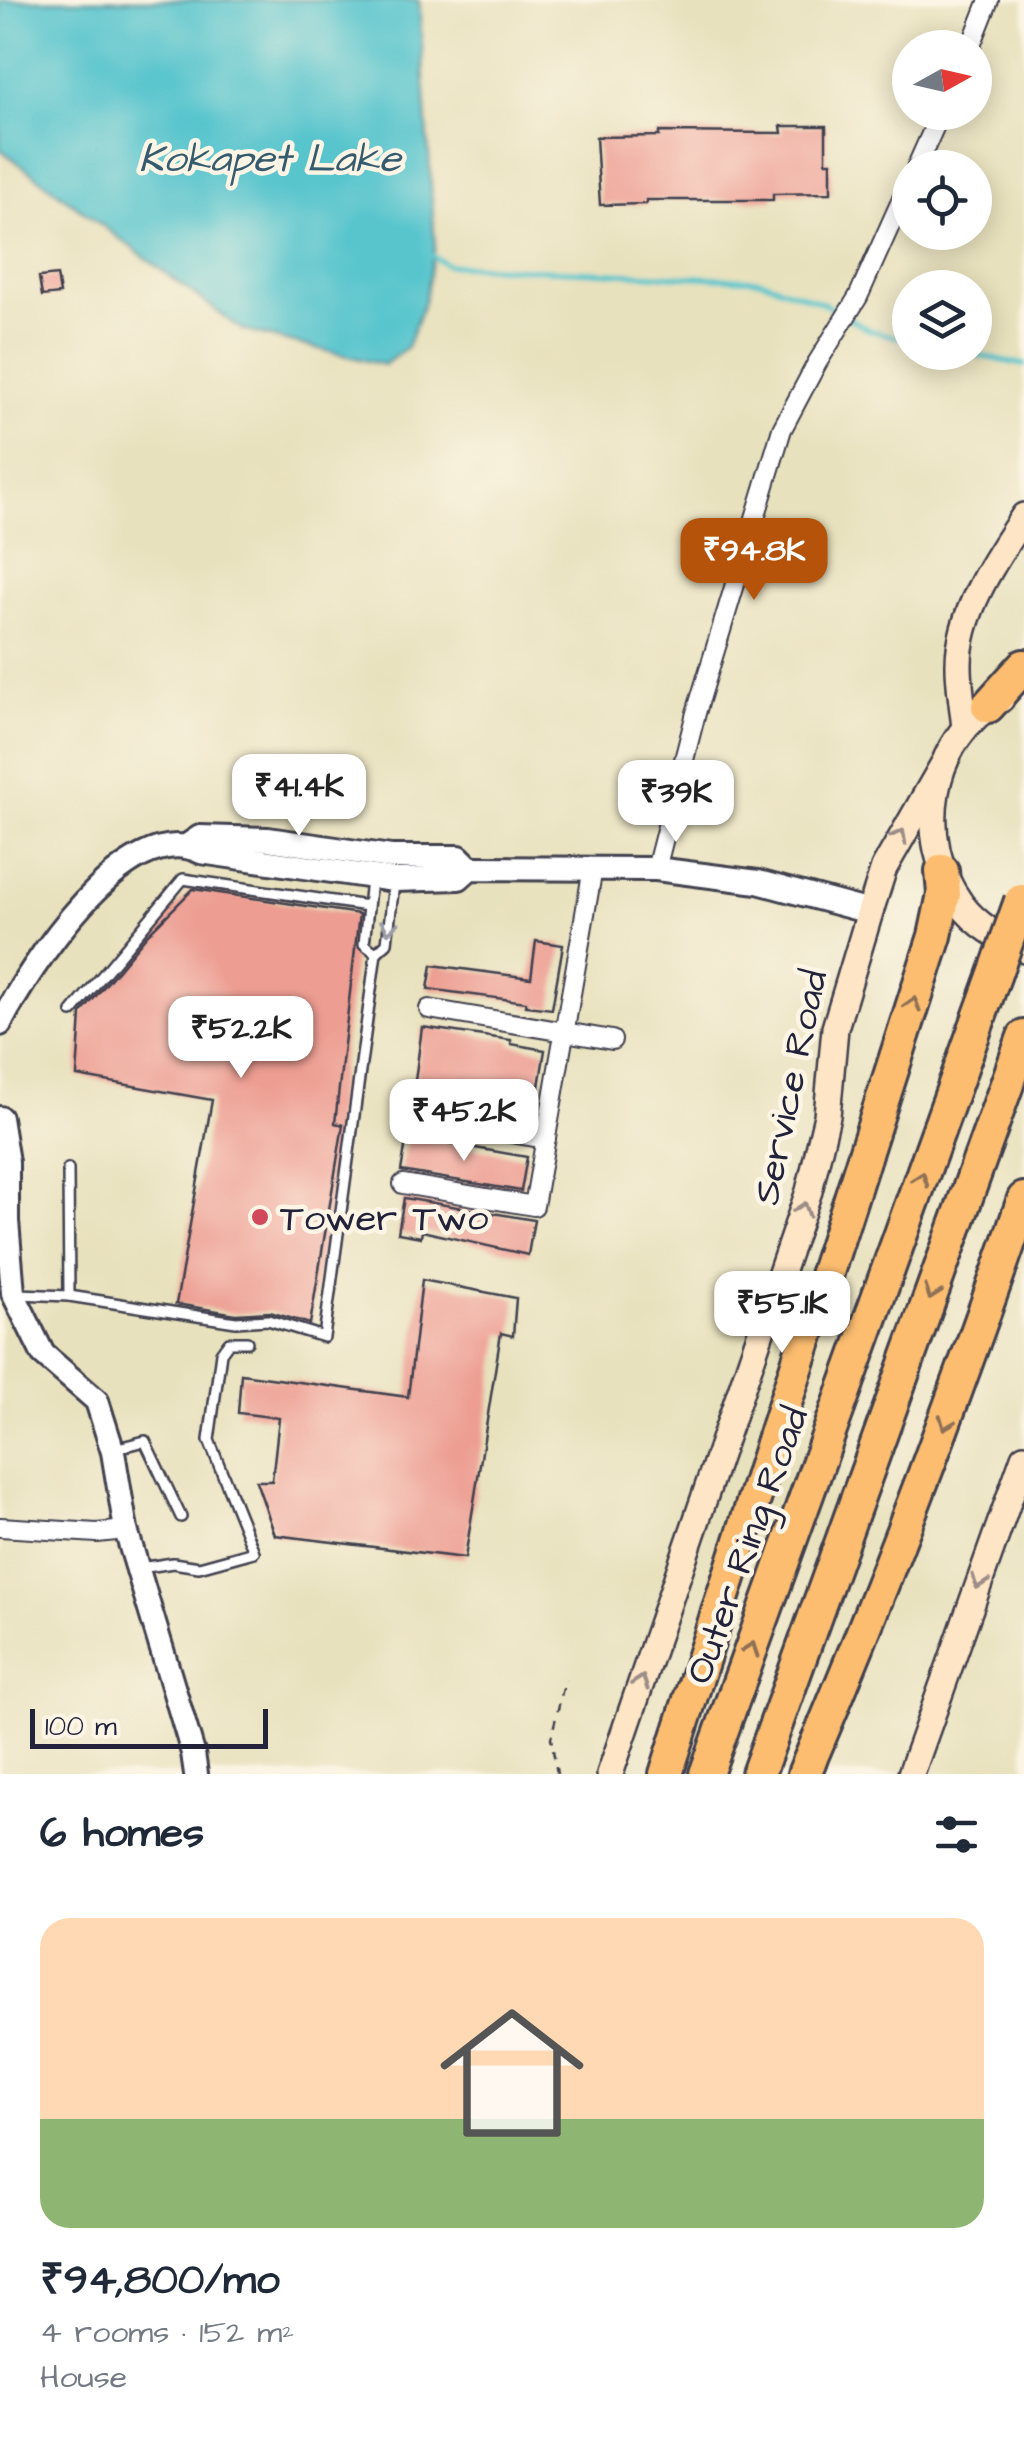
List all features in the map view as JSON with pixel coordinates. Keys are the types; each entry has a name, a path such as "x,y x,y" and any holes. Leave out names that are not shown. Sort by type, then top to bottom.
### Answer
{"highway":[{"path":"976,717 1024,666"},
{"path":"666,1774 935,936 944,894 942,871"},
{"name":"Outer Ring Road","path":"706,1774 1012,954 1022,896"},
{"path":"758,1774 1024,1037"},
{"path":"804,1774 889,1572 1024,1198"}],"main road":[{"path":"1024,516 982,586 963,630 958,663 976,717 1024,686"},
{"name":"Service Road","path":"610,1774 809,1191 827,1116 835,1028 884,868 942,766 976,717"},
{"path":"942,766 934,800 934,836 942,871 962,906 1012,954"},
{"path":"911,1774 1024,1457"}],"street":[{"path":"977,30 989,0"},
{"path":"656,869 696,712 782,429 858,298 892,222"},
{"path":"188,845 200,837 268,838 390,857 460,857 470,868"},
{"path":"0,1024 23,981 75,912 121,870 164,846 188,845 201,852 383,879 459,878 470,868 656,869 758,882 870,912"},
{"path":"403,1184 534,1206 593,868"},
{"path":"429,1009 612,1040"},
{"path":"413,1116 546,1139"},
{"path":"0,1118 13,1293 43,1354 97,1401 112,1449 126,1530 196,1774"},
{"path":"0,1527 98,1533 126,1530"}],"lane":[{"path":"72,1012 183,879 367,906"},
{"path":"376,953 364,944 367,906 383,879"},
{"path":"13,1293 70,1296 236,1322 268,1320 324,1336 376,953 387,944 383,879"},
{"path":"68,1169 70,1296"},
{"path":"139,1568 172,1563 199,1567 254,1552 209,1440 221,1352 229,1342 247,1342"},
{"path":"112,1449 145,1440 181,1518"}],"path":[{"path":"557,1774 551,1738 565,1680"}],"water":[{"name":"Kokapet Lake","path":"0,0 419,0 435,247 424,302 407,347 384,365 242,330 0,149"}],"building":[{"path":"781,126 826,126 831,193 773,194 773,200 646,200 646,204 600,205 596,137 659,136 659,132 782,133"},
{"path":"57,275 60,294 42,296 39,277"},
{"path":"193,889 359,914 335,1123 343,1125 310,1324 270,1312 236,1314 176,1304 212,1100 77,1076 81,1014 147,935"},
{"path":"536,941 563,945 552,1009 428,989 432,965 531,978"},
{"path":"422,1027 511,1040 511,1044 545,1050 533,1123 412,1104"},
{"path":"407,1136 527,1157 521,1191 401,1171"},
{"path":"404,1198 534,1220 528,1255 422,1231 421,1237 398,1233"},
{"path":"422,1280 516,1298 513,1336 501,1333 465,1558 275,1535 256,1481 272,1481 279,1418 238,1413 241,1374 408,1397"}],"waterway":[{"path":"429,254 447,265 760,280 823,303 869,330 892,336"},
{"path":"992,358 1024,365"}],"place":[{"name":"Tower Two","path":"260,1217"}]}
